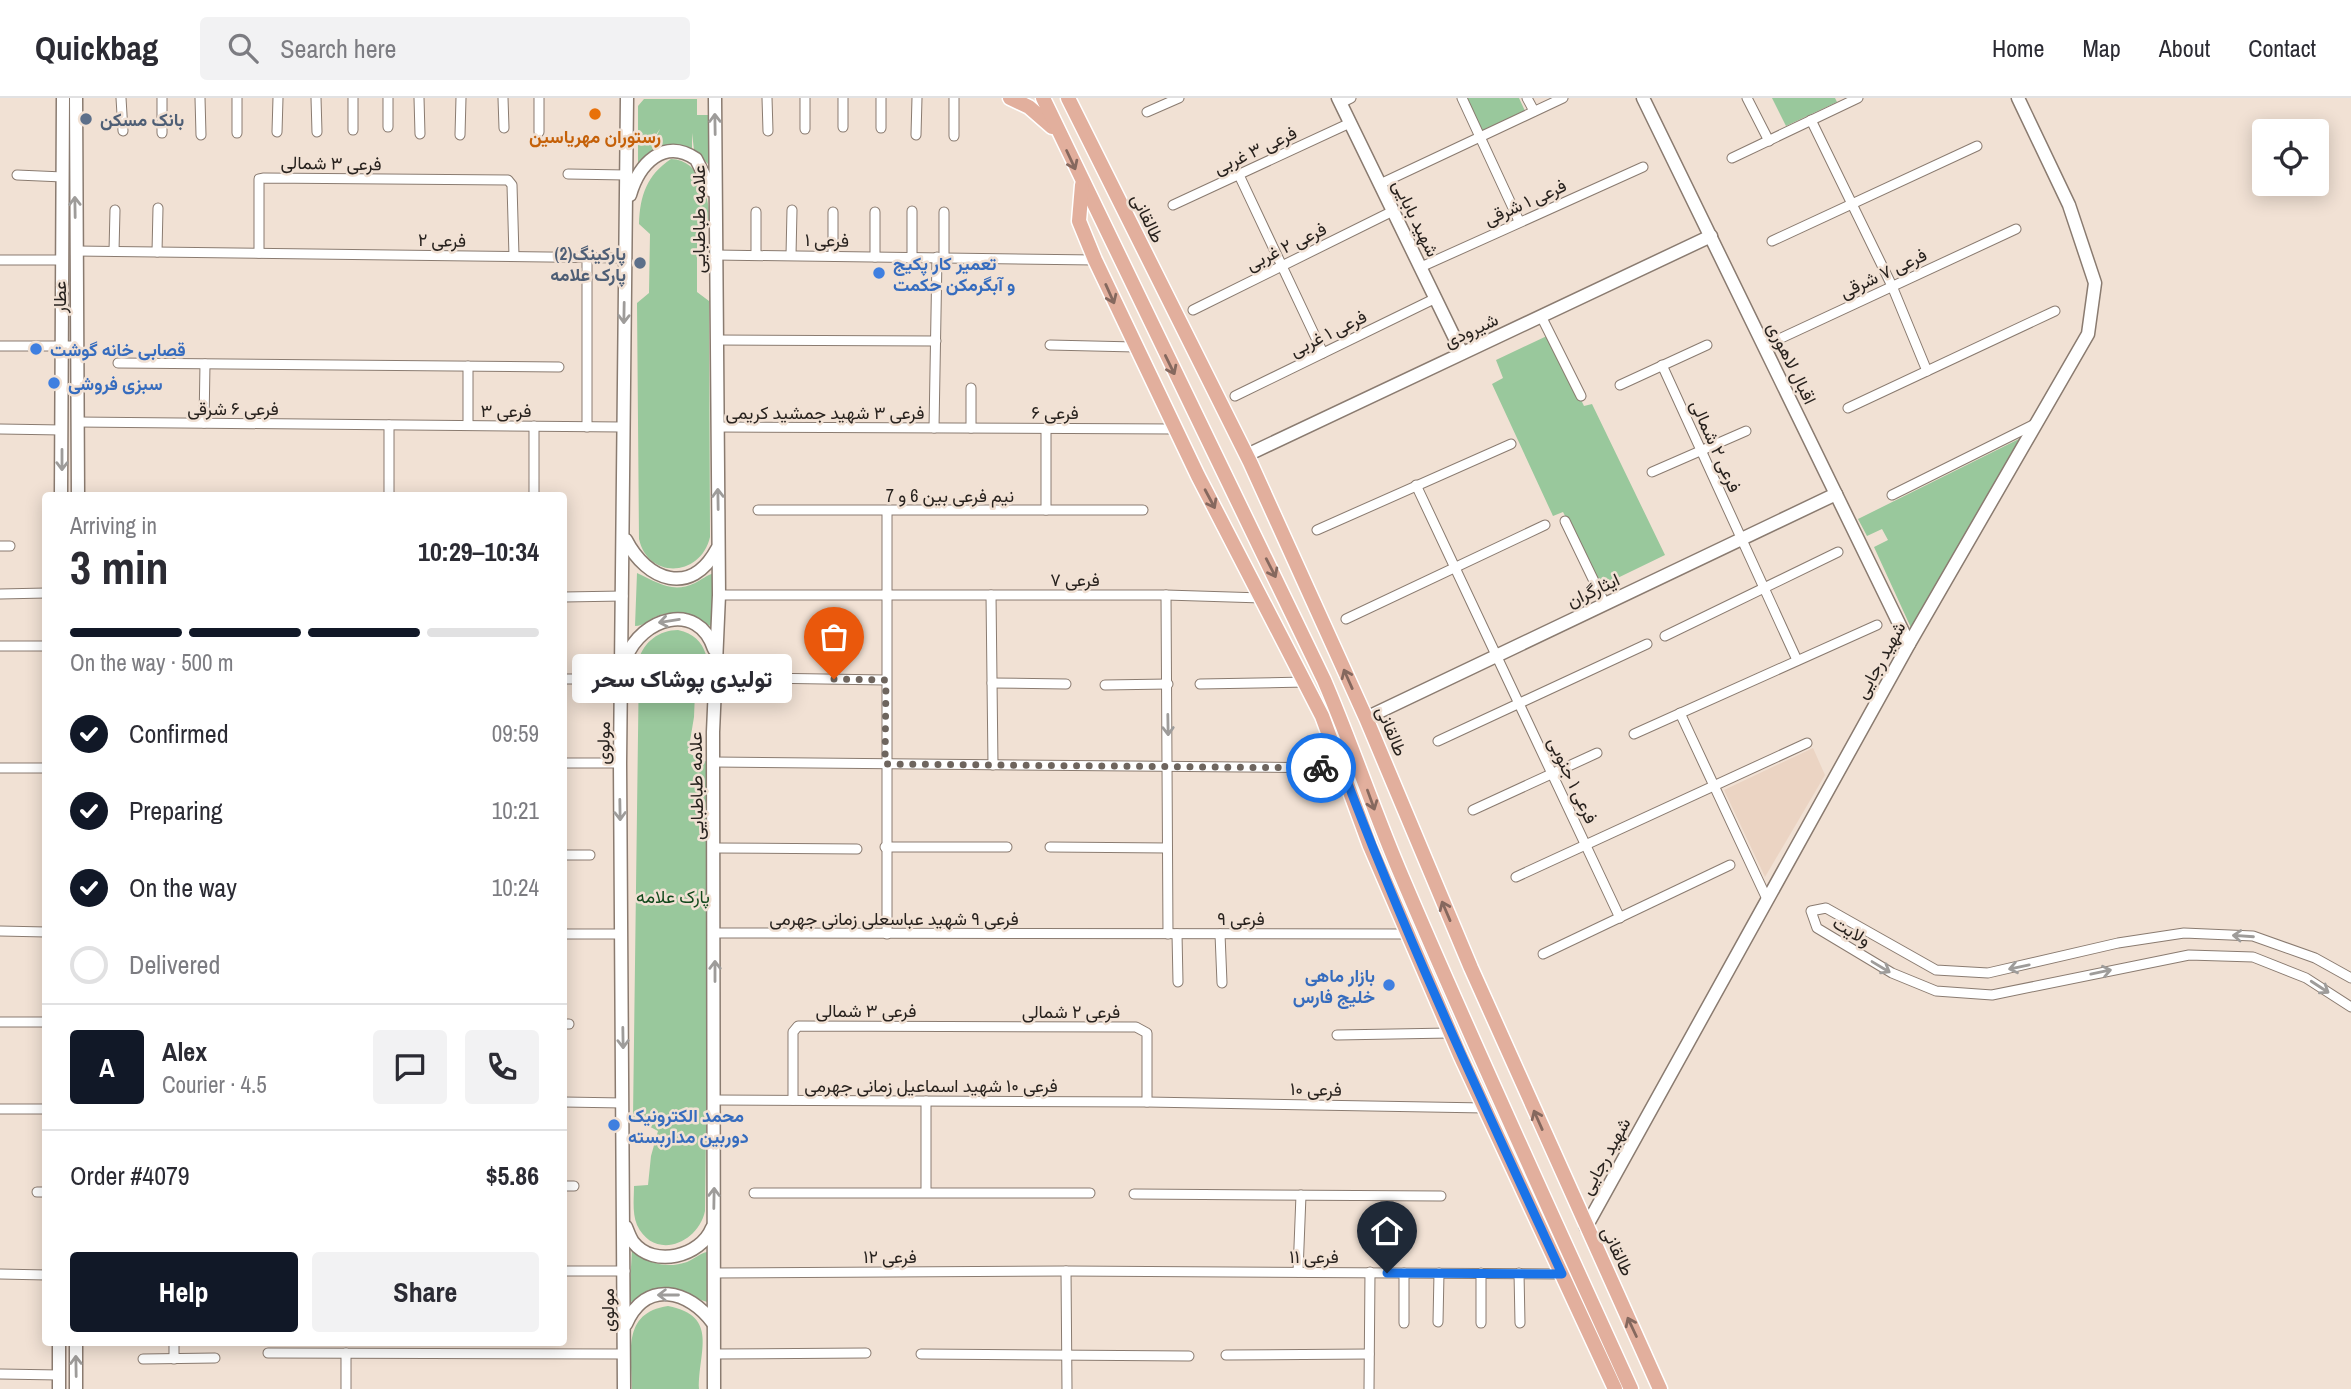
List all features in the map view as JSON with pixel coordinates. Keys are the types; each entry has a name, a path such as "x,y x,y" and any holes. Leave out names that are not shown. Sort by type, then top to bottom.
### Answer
{"main road":[{"path":"1010,98 1039,115 1060,136"},
{"path":"1042,98 1285,595 1346,730 1380,823 1493,1088 1631,1389"},
{"name":"طالقانی","path":"1068,98 1247,455 1366,718 1466,956 1660,1389"},
{"path":"1082,183 1079,221 1095,260 1175,429 1306,682 1450,1033 1615,1389"},
{"path":"1380,823 1387,883"}],"street":[{"path":"56,98 69,121 85,98"},
{"name":"عطار","path":"63,98 69,121 76,251 78,492"},
{"name":"عطار","path":"61,492 63,177 69,121 76,98"},
{"path":"121,98 123,131"},
{"path":"162,98 162,134"},
{"path":"200,98 201,135"},
{"path":"237,98 237,133"},
{"path":"277,132 278,98"},
{"path":"316,98 317,132"},
{"path":"353,98 353,130"},
{"path":"388,98 388,127"},
{"path":"419,98 420,134"},
{"path":"460,135 461,98"},
{"path":"503,98 504,128"},
{"path":"539,98 540,132"},
{"name":"مولوی","path":"624,1389 620,763 626,98"},
{"name":"علامه طباطبایی","path":"714,1389 714,762 719,595 715,98"},
{"path":"767,98 768,131"},
{"path":"805,98 805,129"},
{"path":"843,98 843,127"},
{"path":"881,98 881,128"},
{"path":"916,135 917,98"},
{"path":"954,98 954,136"},
{"path":"1147,112 1163,101 1179,98"},
{"path":"1462,98 1519,221"},
{"path":"1527,98 1534,111"},
{"path":"1380,184 1563,98"},
{"name":"اقبال لاهوری","path":"1643,98 1909,644"},
{"path":"1747,98 1769,141"},
{"path":"1732,158 1844,101 1858,98"},
{"name":"شهید رجایی","path":"1586,1227 1909,644 2088,334 2095,283 2069,205 2018,98"},
{"name":"شهید بابایی","path":"1343,100 1350,123 1462,353"},
{"path":"1811,120 1892,286 1927,371"},
{"name":"فرعی ۳ غربی","path":"1174,205 1350,123"},
{"path":"1772,241 1977,146"},
{"path":"627,203 649,160 665,150 673,149 696,159 710,183 716,205"},
{"name":"فرعی ۱ شرقی","path":"1421,267 1643,166"},
{"path":"568,174 626,175"},
{"path":"17,175 63,177"},
{"path":"1239,175 1323,353"},
{"name":"فرعی ۳ شمالی","path":"258,253 260,179 512,181 514,256"},
{"path":"156,252 158,208"},
{"path":"791,255 792,210"},
{"path":"114,251 115,211"},
{"path":"912,211 912,257"},
{"name":"فرعی ۲ غربی","path":"1193,310 1394,211"},
{"path":"756,212 756,255"},
{"path":"833,212 833,256"},
{"path":"874,212 875,257"},
{"path":"934,428 944,212"},
{"name":"فرعی ۷ شرقی","path":"1764,346 2015,229"},
{"name":"شیرودی","path":"1247,455 1710,236"},
{"name":"فرعی ۲","path":"76,251 625,258"},
{"name":"فرعی ۱","path":"716,255 1095,260"},
{"path":"587,257 587,426"},
{"path":"0,260 63,260"},
{"name":"فرعی ۱ غربی","path":"1235,396 1436,298"},
{"path":"1848,408 2055,311"},
{"path":"1541,316 1581,396"},
{"path":"716,340 936,341"},
{"path":"1050,345 1135,347"},
{"path":"1620,385 1707,345"},
{"path":"0,346 77,346"},
{"path":"118,363 559,367"},
{"path":"204,423 205,364"},
{"path":"468,366 468,425"},
{"name":"فرعی ۲ شمالی","path":"1662,366 1797,660"},
{"path":"971,388 971,428"},
{"name":"فرعی ۶ شرقی","path":"77,422 389,425"},
{"path":"1892,495 2037,423"},
{"path":"389,425 389,492"},
{"name":"فرعی ۳","path":"389,425 622,427"},
{"path":"534,426 534,492"},
{"name":"فرعی ۳ شهید جمشید کریمی","path":"717,427 934,428"},
{"name":"فرعی ۶","path":"934,428 1175,429"},
{"path":"1046,428 1046,510"},
{"path":"0,429 62,430"},
{"path":"1652,472 1745,431"},
{"path":"1317,530 1511,444"},
{"name":"فرعی ۱ جنوبی","path":"1416,485 1620,918"},
{"name":"ایثارگران","path":"1366,718 1836,494"},
{"name":"نیم فرعی بین 6 و 7","path":"758,510 1143,510"},
{"path":"887,510 887,934"},
{"path":"1565,521 1605,604"},
{"path":"1346,619 1545,525"},
{"path":"624,536 636,560 657,575 668,577 681,578 700,572 719,546"},
{"path":"1665,636 1838,552"},
{"path":"0,594 42,593"},
{"name":"فرعی ۷","path":"719,595 1166,595 1262,598"},
{"path":"991,595 993,765"},
{"path":"1166,595 1169,766 1167,848 1178,982"},
{"path":"567,597 623,596"},
{"path":"622,674 636,639 653,625 668,620 696,623 710,638 716,656"},
{"path":"1634,734 1877,625"},
{"path":"1438,741 1647,644"},
{"path":"0,646 42,646"},
{"path":"756,678 886,680"},
{"path":"567,679 575,679"},
{"path":"1200,684 1306,682"},
{"path":"992,683 1066,684"},
{"path":"1105,684 1168,684"},
{"path":"1680,713 1767,899"},
{"path":"1516,877 1807,743"},
{"path":"1473,810 1597,753"},
{"path":"714,762 1342,768"},
{"path":"567,763 620,763"},
{"path":"0,768 42,768"},
{"path":"885,847 1007,847"},
{"path":"1050,847 1167,848"},
{"path":"715,848 857,849"},
{"path":"567,855 590,855"},
{"path":"1543,954 1730,865"},
{"name":"ولایت","path":"2351,978 2315,958 2253,936 2184,933 2118,943 1988,973 1936,970 1826,908 1811,911 1817,929 1892,973 1936,991 1992,995 2189,955 2253,957 2306,978 2351,1007"},
{"path":"0,932 42,932"},
{"name":"فرعی ۹ شهید عباسعلی زمانی جهرمی","path":"716,933 1073,934"},
{"path":"567,934 622,934"},
{"name":"فرعی ۹","path":"1073,934 1408,934"},
{"path":"1220,934 1222,983"},
{"path":"0,1022 42,1022"},
{"name":"فرعی ۳ شمالی","path":"793,1100 793,1032 799,1026 967,1027"},
{"name":"فرعی ۲ شمالی","path":"967,1027 1136,1027 1147,1032 1147,1102"},
{"path":"1337,1035 1450,1033"},
{"name":"فرعی ۱۰ شهید اسماعیل زمانی جهرمی","path":"715,1100 1147,1102"},
{"path":"926,1101 926,1192"},
{"path":"567,1102 623,1103"},
{"name":"فرعی ۱۰","path":"1147,1102 1485,1108"},
{"path":"0,1109 42,1109"},
{"path":"567,1186 574,1186"},
{"path":"754,1193 1090,1193"},
{"path":"1134,1195 1441,1196"},
{"path":"1298,1272 1301,1195"},
{"path":"625,1224 634,1243 649,1254 663,1256 687,1253 697,1248 704,1242 713,1223"},
{"path":"1066,1270 1067,1389"},
{"name":"فرعی ۱۱","path":"1066,1270 1562,1274"},
{"name":"فرعی ۱۲","path":"713,1273 1066,1270"},
{"path":"567,1271 625,1271"},
{"path":"1369,1389 1370,1272"},
{"path":"1404,1273 1404,1323"},
{"path":"1438,1273 1438,1322"},
{"path":"1481,1273 1481,1323"},
{"path":"1519,1273 1520,1323"},
{"path":"0,1274 42,1275"},
{"path":"625,1326 635,1308 644,1301 671,1294 685,1296 702,1307 713,1323"},
{"path":"59,1346 59,1389"},
{"path":"76,1346 76,1389"},
{"path":"174,1346 174,1359"},
{"path":"392,1346 392,1353"},
{"path":"268,1353 624,1354"},
{"path":"346,1353 346,1389"},
{"path":"714,1354 866,1353"},
{"path":"921,1354 1189,1356"},
{"path":"1226,1355 1369,1354"},
{"path":"143,1359 215,1358"},
{"path":"0,1374 59,1375"}],"shaded area":[{"path":"1813,748 1825,775 1765,877 1724,790"}],"green space":[{"path":"1467,98 1519,98 1525,111 1482,131"},
{"path":"1772,98 1835,98 1837,102 1786,126"},
{"path":"644,99 697,99 697,115 711,115 710,166 694,150 692,133 692,151 657,150 656,137 660,129 655,136 656,150 638,169 638,106"},
{"path":"671,159 682,161 697,173 708,203 710,223 697,233 697,292 709,301 710,537 705,550 696,560 675,568 663,567 653,562 644,552 639,539 637,303 649,293 650,234 639,224 646,187 656,172"},
{"path":"1549,335 1584,406 1592,404 1665,555 1601,586 1563,512 1553,516 1492,384 1503,378 1496,360"},
{"path":"2021,438 1912,630 1874,547 1888,540 1882,529 1867,536 1858,519"},
{"path":"637,573 665,586 679,587 695,583 714,573 713,627 671,613 635,626"},
{"name":"پارک علامه","path":"678,630 689,634 702,646 708,662 710,682 710,692 695,692 688,753 707,762 709,892 705,1211 694,1232 675,1244 664,1245 654,1243 645,1236 634,1216 634,1186 648,1185 651,1156 658,1131 633,1118 639,659 653,638"},
{"path":"632,1249 644,1258 665,1265 687,1262 707,1252 707,1302 669,1289 649,1293 629,1303"},
{"path":"668,1306 695,1318 700,1327 703,1337 699,1389 632,1389 631,1349 636,1326 653,1310"}],"way so far":[{"path":"834,679 886,680 885,764 1321,768"}],"place":[{"name":"رستوران مهریاسین","path":"595,114"},
{"name":"بانک مسکن","path":"86,119"},
{"name":"پارکینگ(2) پارک علامه","path":"640,263"},
{"name":"تعمیر کار پکیج و آبگرمکن حکمت","path":"879,273"},
{"name":"قصابی خانه گوشت","path":"36,349"},
{"name":"سبزی فروشی","path":"54,383"},
{"name":"تولیدی پوشاک سحر","path":"834,679"},
{"name":"بازار ماهی خلیج فارس","path":"1389,985"},
{"name":"محمد الکترونیک دوربین مداربسته","path":"614,1125"}],"route":[{"path":"1321,768 1342,768 1370,846 1460,1055 1562,1274 1387,1273"}]}
